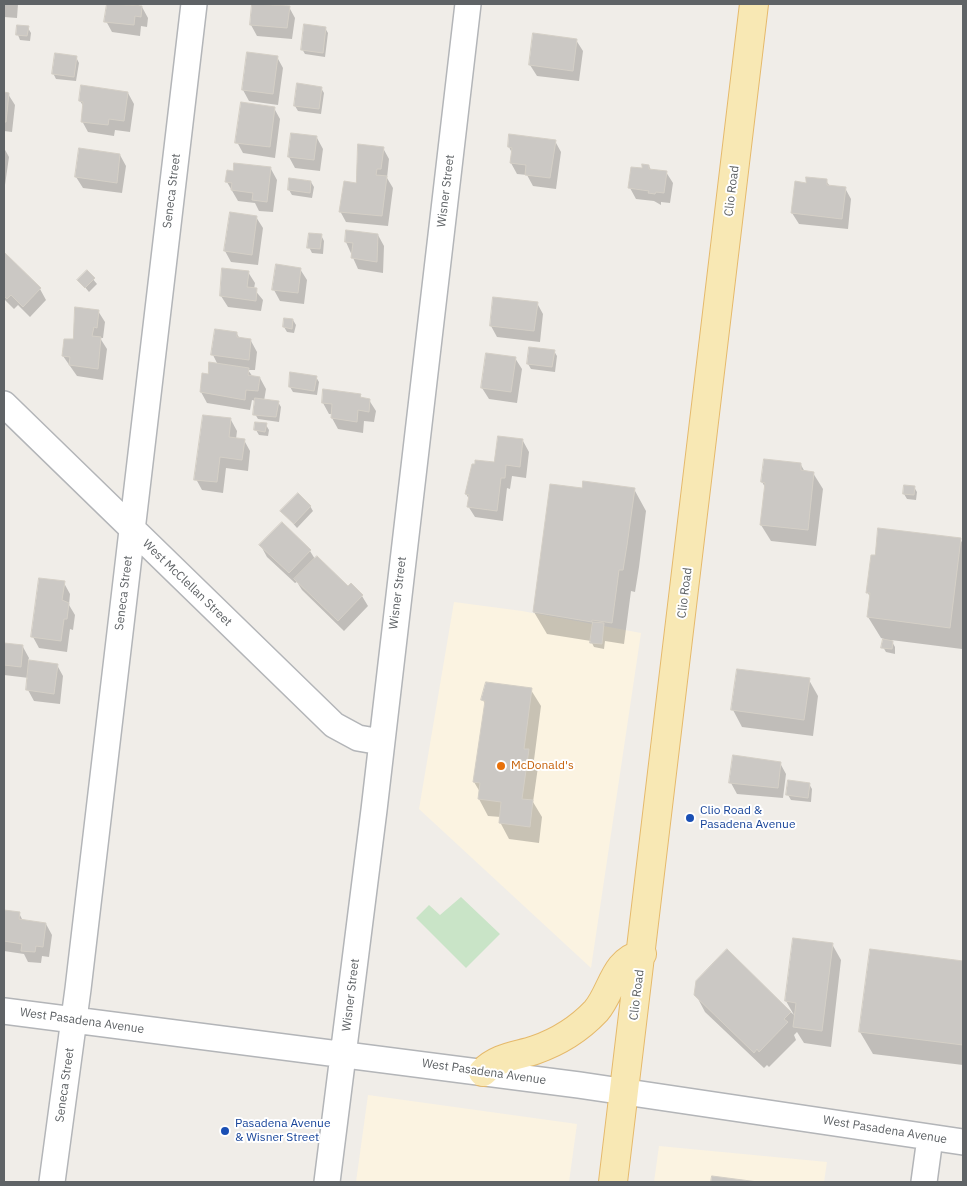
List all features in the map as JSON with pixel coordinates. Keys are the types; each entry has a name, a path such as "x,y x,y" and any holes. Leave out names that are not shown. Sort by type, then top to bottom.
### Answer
{"main road":[{"name":"Clio Road","path":"613,1182 642,954 754,4"},
{"path":"483,1072 496,1062 545,1046 581,1025 604,1001 622,964 630,958 642,954"}],"street":[{"name":"Seneca Street","path":"52,1182 74,1020 194,4"},
{"name":"Wisner Street","path":"327,1182 344,1054 468,4"},
{"name":"West McClellan Street","path":"4,404 334,725 354,737 381,742"},
{"name":"West Pasadena Avenue","path":"4,1011 483,1072 963,1142"},
{"path":"924,1182 930,1138"}],"shaded area":[{"path":"454,602 522,611 641,633 591,968 419,809"},
{"path":"368,1095 577,1124 569,1182 356,1182"},
{"path":"659,1146 827,1162 824,1182 654,1182"}],"green space":[{"path":"461,897 500,934 466,968 416,918 429,905 440,915"}],"building":[{"path":"107,4 142,6 141,17 135,16 134,25 104,22"},
{"path":"252,4 290,6 287,28 250,25"},
{"path":"304,24 326,27 323,53 301,50"},
{"path":"17,25 29,26 27,36 16,35"},
{"path":"533,33 577,39 573,71 529,65"},
{"path":"247,52 278,56 273,94 242,90"},
{"path":"55,53 77,56 74,77 52,74"},
{"path":"297,83 322,87 319,109 294,106"},
{"path":"81,85 128,92 124,121 109,119 108,125 81,122 83,102 79,101"},
{"path":"4,92 9,93 6,122 4,122"},
{"path":"241,102 275,107 270,147 235,143"},
{"path":"291,133 317,136 314,160 288,157"},
{"path":"509,134 556,140 550,178 525,175 526,165 510,163 512,148 508,147"},
{"path":"358,144 384,147 381,169 377,169 376,175 387,176 382,216 339,212 344,181 356,183"},
{"path":"79,148 120,154 117,183 75,177"},
{"path":"234,163 271,167 267,202 252,200 253,193 231,190 232,183 225,182 227,170 233,171"},
{"path":"642,164 649,165 649,169 667,171 664,193 656,192 655,194 648,193 649,191 628,188 631,167 642,168"},
{"path":"806,177 827,179 827,185 846,187 842,219 791,213 795,181 806,183"},
{"path":"289,178 311,181 310,193 288,190"},
{"path":"230,212 257,216 252,255 224,251"},
{"path":"346,230 378,234 377,262 351,258 353,243 345,242"},
{"path":"309,233 322,234 320,249 307,248"},
{"path":"4,252 41,288 23,307 11,295 7,299 4,296"},
{"path":"276,264 301,268 298,293 272,290"},
{"path":"222,268 249,271 247,287 257,288 256,301 220,296"},
{"path":"87,270 95,278 85,288 77,280"},
{"path":"493,297 538,302 534,331 490,326"},
{"path":"75,307 99,310 97,328 94,327 92,336 101,337 98,369 69,365 70,357 62,356 64,339 73,339"},
{"path":"284,318 293,319 292,329 283,327"},
{"path":"215,329 237,332 237,337 251,339 249,360 211,355"},
{"path":"529,347 555,350 552,367 527,364"},
{"path":"486,353 516,357 511,392 481,388"},
{"path":"209,362 249,368 248,375 260,377 258,391 246,390 245,400 200,392 202,373 208,374"},
{"path":"290,372 317,376 314,391 289,387"},
{"path":"323,389 361,394 360,397 370,399 369,412 358,410 357,422 331,418 332,404 322,403"},
{"path":"255,398 279,401 276,417 253,415"},
{"path":"203,415 231,418 229,437 245,439 242,460 220,457 217,482 194,480"},
{"path":"255,422 267,423 265,432 254,430"},
{"path":"498,436 523,439 520,467 506,465 505,478 501,478 497,511 467,507 469,495 465,494 472,464 475,464 475,460 494,462"},
{"path":"764,459 801,463 801,470 814,472 808,530 760,525 765,483 761,482"},
{"path":"583,481 635,488 623,570 619,570 612,623 592,620 592,622 533,612 550,484 582,488"},
{"path":"904,485 915,486 914,495 903,494"},
{"path":"298,493 311,506 294,524 280,511"},
{"path":"282,522 311,550 289,573 259,545"},
{"path":"878,528 961,538 950,628 867,617 870,593 866,593 871,555 875,555"},
{"path":"317,556 348,586 351,583 363,595 338,621 294,579"},
{"path":"39,578 65,581 62,600 69,603 67,619 64,619 61,641 31,637"},
{"path":"593,622 604,623 602,644 590,643"},
{"path":"883,639 893,641 892,649 881,648"},
{"path":"4,643 23,645 21,667 4,665"},
{"path":"29,660 58,664 54,694 26,690"},
{"path":"737,669 810,678 804,720 731,710"},
{"name":"McDonald's","path":"486,682 532,688 524,749 529,749 522,799 533,800 530,827 499,823 501,802 478,799 480,783 473,782 485,701 481,700"},
{"path":"733,755 781,762 778,788 729,783"},
{"path":"788,780 810,783 808,798 786,795"},
{"path":"4,910 20,912 19,919 46,923 43,947 36,946 35,952 21,951 22,944 4,941"},
{"path":"793,938 833,943 822,1031 793,1027 796,1003 785,1001"},
{"path":"727,949 791,1012 784,1019 788,1022 759,1052 757,1049 754,1053 694,995 696,981"},
{"path":"870,949 963,961 963,1045 859,1032"},
{"path":"712,1176 758,1182 711,1182"}],"place":[{"name":"McDonald's","path":"501,766"},
{"name":"Clio Road & Pasadena Avenue","path":"690,818"},
{"name":"Pasadena Avenue & Wisner Street","path":"225,1131"}]}
